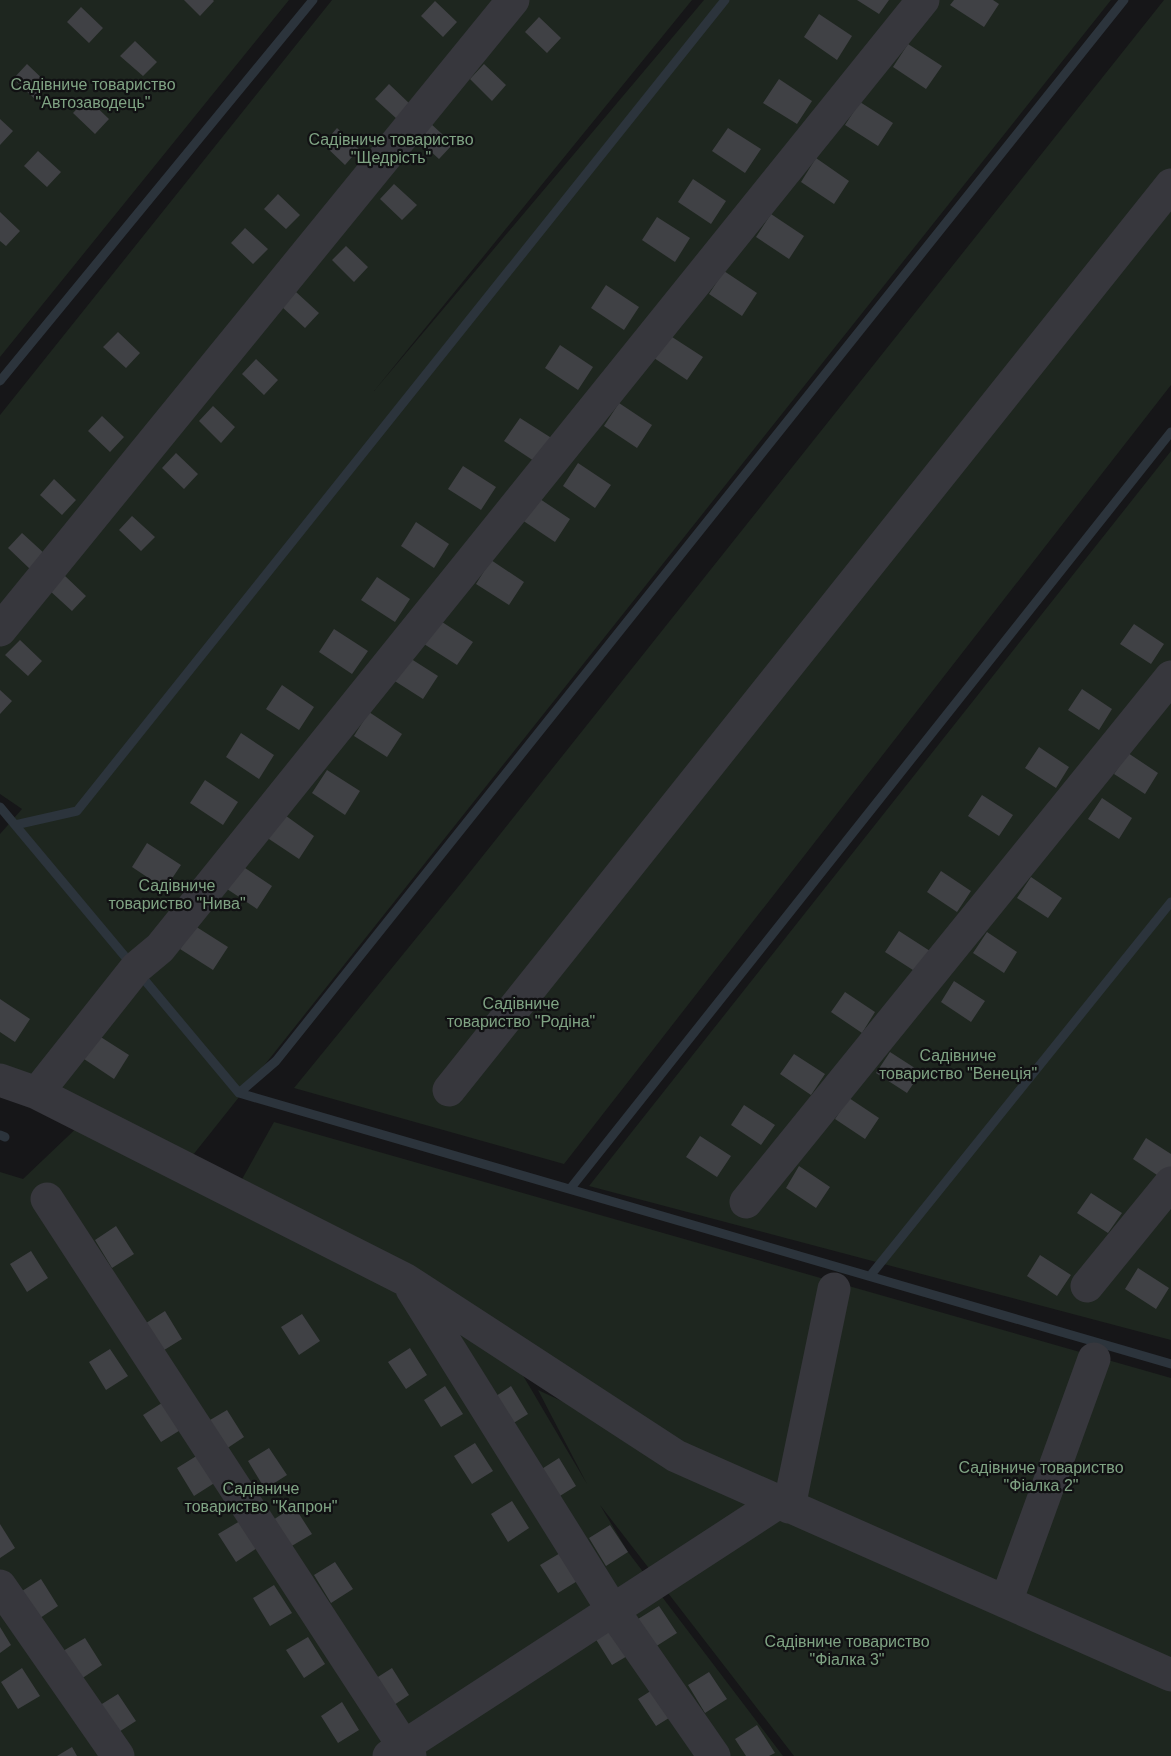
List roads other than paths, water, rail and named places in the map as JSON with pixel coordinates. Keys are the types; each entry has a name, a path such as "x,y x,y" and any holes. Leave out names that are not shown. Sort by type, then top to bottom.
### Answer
{"street":[{"path":"0,630 513,0"},
{"path":"37,1093 136,968 160,948 923,0"},
{"path":"448,1090 1171,184"},
{"path":"746,1202 1171,677"},
{"path":"0,1080 37,1093 406,1280 676,1456 1171,1675"},
{"path":"1088,1286 1171,1183"},
{"path":"46,1199 401,1753 612,1610 784,1504 834,1288"},
{"path":"406,1280 612,1610 714,1756"},
{"path":"1006,1602 1094,1359"},
{"path":"0,1586 118,1756"}],"waterway":[{"path":"0,381 313,0"},
{"path":"15,825 77,811 725,0"},
{"path":"239,1093 276,1061 1124,0"},
{"path":"570,1189 1171,432"},
{"path":"0,807 239,1093 1171,1364"},
{"path":"870,1276 1171,902"},
{"path":"0,1135 5,1137"}],"park label":[{"name":"Садівниче товариство \"Автозаводець\"","path":"93,93"},
{"name":"Садівниче товариство \"Щедрість\"","path":"391,148"},
{"name":"Садівниче товариство \"Нива\"","path":"177,894"},
{"name":"Садівниче товариство \"Родіна\"","path":"521,1012"},
{"name":"Садівниче товариство \"Венеція\"","path":"958,1064"},
{"name":"Садівниче товариство \"Фіалка 2\"","path":"1041,1476"},
{"name":"Садівниче товариство \"Капрон\"","path":"261,1497"},
{"name":"Садівниче товариство \"Фіалка 3\"","path":"847,1650"}]}
